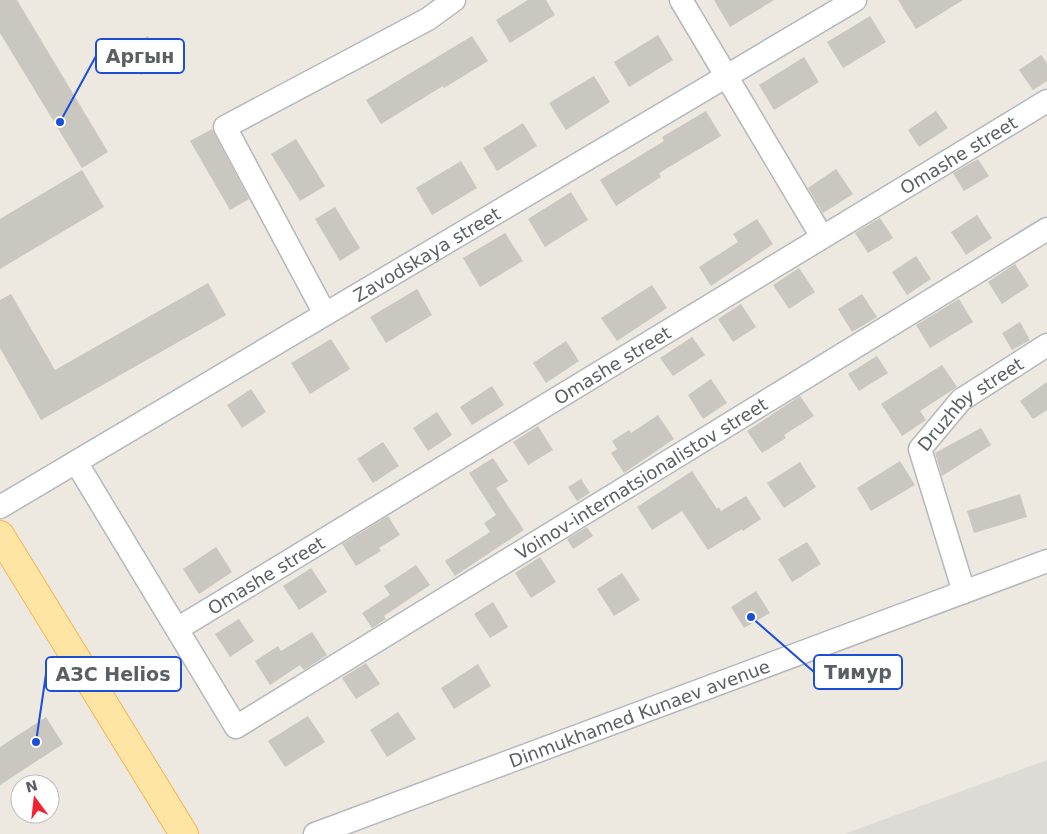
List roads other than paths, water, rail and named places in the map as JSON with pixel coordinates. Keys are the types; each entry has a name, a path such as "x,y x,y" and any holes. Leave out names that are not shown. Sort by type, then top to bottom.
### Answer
{"main road":[{"path":"0,535 184,834"}],"street":[{"path":"325,314 225,127 428,19 454,0"},
{"path":"681,0 822,237"},
{"name":"Zavodskaya street","path":"0,507 855,0"},
{"name":"Omashe street","path":"177,629 1047,101"},
{"name":"Voinov-internatsionalistov street","path":"177,629 236,727 1047,229"},
{"name":"Druzhby street","path":"964,592 920,449 961,400 1047,344"},
{"path":"76,462 177,629"},
{"name":"Dinmukhamed Kunaev avenue","path":"315,834 1047,561"}],"place":[{"name":"Аргын","path":"60,122"},
{"name":"Тимур","path":"751,617"},
{"name":"АЗС Helios","path":"36,742"}]}
